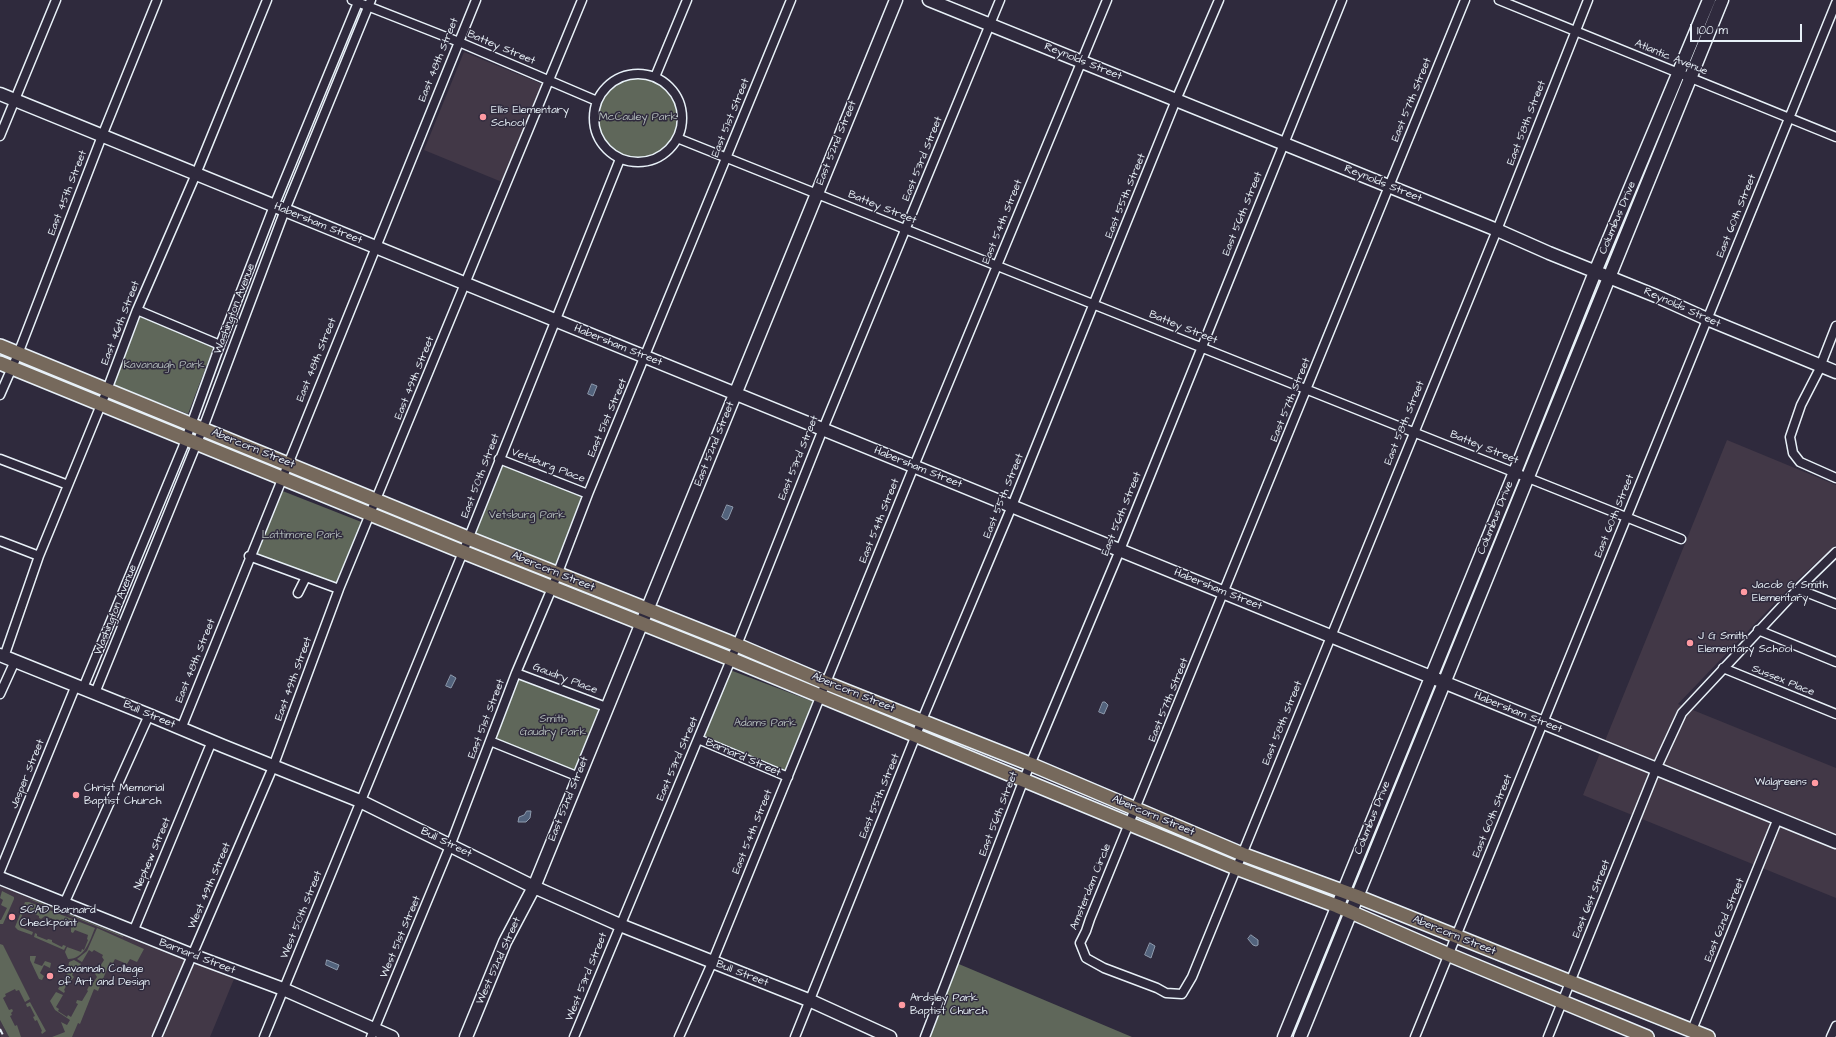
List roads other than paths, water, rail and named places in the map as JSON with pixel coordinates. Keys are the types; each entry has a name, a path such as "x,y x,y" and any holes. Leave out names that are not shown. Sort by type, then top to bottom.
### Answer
{"main road":[{"name":"Abercorn Street","path":"0,346 468,538 648,609 826,683 1030,764 1242,854 1344,891 1571,982 1689,1034 1708,1037"},
{"name":"Abercorn Street","path":"0,363 463,552 1024,778 1236,868 1337,906 1647,1037"}],"street":[{"path":"0,136 56,0"},
{"name":"East 45th Street","path":"0,395 18,354 102,136 157,0"},
{"name":"East 46th Street","path":"0,694 6,658 39,556 102,404 137,310 196,174 267,0"},
{"name":"East 48th Street","path":"180,729 476,0"},
{"name":"East 49th Street","path":"273,767 339,589 582,0"},
{"path":"655,77 686,0"},
{"name":"East 51st Street","path":"450,846 516,673 552,588 588,494 646,357 791,0"},
{"name":"East 52nd Street","path":"534,887 606,707 648,609 896,0"},
{"name":"Reynolds Street","path":"929,0 1497,230 1595,272 1656,296 1707,320 1836,372"},
{"name":"East 53rd Street","path":"620,926 737,645 823,429 1000,0"},
{"name":"East 54th Street","path":"679,1037 712,963 914,466 1107,0"},
{"name":"East 55th Street","path":"795,1037 922,720 1012,506 1176,100 1219,0"},
{"name":"East 56th Street","path":"924,1037 1024,778 1120,550 1342,0"},
{"name":"East 57th Street","path":"1136,808 1465,0"},
{"name":"Atlantic Avenue","path":"1499,0 1836,137"},
{"name":"East 58th Street","path":"1242,854 1413,432 1497,230 1588,0"},
{"name":"Columbus Drive","path":"1300,1037 1527,477 1610,278 1684,75 1709,0"},
{"name":"Columbus Drive","path":"1284,1037 1515,472 1595,272 1684,75 1722,0"},
{"name":"Battey Street","path":"356,1 370,3 596,101"},
{"name":"Washington Avenue","path":"94,693 280,208 356,1"},
{"name":"Washington Avenue","path":"79,686 191,441 197,426 220,345 370,3"},
{"name":"East 60th Street","path":"1415,1037 1836,3"},
{"path":"630,74 643,74 655,77 666,84 675,94 680,104 682,114 678,138 661,156 652,160 640,163 620,159 603,146 596,134 594,111 596,101 606,87 619,78 630,74"},
{"name":"Habersham Street","path":"0,94 1331,636 1430,678 1543,722 1836,842"},
{"name":"Battey Street","path":"678,138 1681,539"},
{"name":"East 50th Street","path":"360,801 463,552 620,159"},
{"path":"137,310 220,345"},
{"path":"1836,326 1818,372 1801,405 1790,437 1792,453 1800,462 1836,478"},
{"path":"0,459 68,485"},
{"name":"Vetsburg Place","path":"499,459 588,494"},
{"path":"0,542 39,556"},
{"name":"East 61st Street","path":"1548,1037 1656,769 1682,713 1758,630 1836,552"},
{"path":"249,556 339,589"},
{"path":"298,594 306,577"},
{"path":"1798,589 1836,604"},
{"path":"1758,630 1836,662"},
{"name":"Bull Street","path":"6,658 79,686 180,729 360,801 534,887 620,926 810,1001 890,1037"},
{"name":"Sussex Place","path":"1723,668 1836,714"},
{"name":"Gaudry Place","path":"516,673 606,707"},
{"name":"Jasper Street","path":"0,871 79,686"},
{"path":"64,904 150,715"},
{"name":"Barnard Street","path":"698,739 788,777"},
{"name":"Nephew Street","path":"133,932 212,741"},
{"path":"490,741 579,777"},
{"name":"West 49th Street","path":"157,1037 273,767"},
{"name":"West 50th Street","path":"264,1037 360,801"},
{"name":"Amsterdam Circle","path":"1136,808 1086,931 1080,942 1081,949 1086,958 1104,968 1157,988 1166,993 1182,994 1192,977 1242,854"},
{"name":"East 62nd Street","path":"1689,1034 1778,818"},
{"name":"West 51st Street","path":"373,1033 450,846"},
{"name":"Barnard Street","path":"0,878 133,932 283,989 373,1033 392,1037"},
{"name":"West 52nd Street","path":"466,1037 505,942 534,887"},
{"name":"West 53rd Street","path":"574,1037 594,993 620,926"},
{"path":"1832,1037 1836,1026"}],"water":[{"path":"592,384 597,386 593,396 588,394"},
{"path":"727,505 733,507 728,519 726,520 722,517"},
{"path":"451,675 456,678 451,688 446,686"},
{"path":"1103,702 1108,705 1104,714 1099,712"},
{"path":"527,811 531,811 530,818 526,822 518,822 519,817 524,815"},
{"path":"1251,935 1258,940 1258,945 1253,945 1248,939"},
{"path":"1150,943 1155,946 1151,958 1145,955"},
{"path":"327,960 339,965 337,970 326,965"}],"railway":[{"path":"0,1029 4,1037"}],"place":[{"name":"Ellis Elementary School","path":"483,117"},
{"name":"Jacob G. Smith Elementary","path":"1744,592"},
{"name":"J G Smith Elementary School","path":"1690,643"},
{"name":"Walgreens","path":"1815,783"},
{"name":"Christ Memorial Baptist Church","path":"76,795"},
{"name":"SCAD Barnard Checkpoint","path":"12,917"},
{"name":"Savannah College of Art and Design","path":"50,976"},
{"name":"Ardsley Park Baptist Church","path":"902,1005"}],"park label":[{"name":"McCauley Park","path":"638,118"},
{"name":"Kavanaugh Park","path":"164,366"},
{"name":"Vetsburg Park","path":"527,516"},
{"name":"Lattimore Park","path":"302,536"},
{"name":"Adams Park","path":"765,724"},
{"name":"Smith Gaudry Park","path":"553,726"}]}
